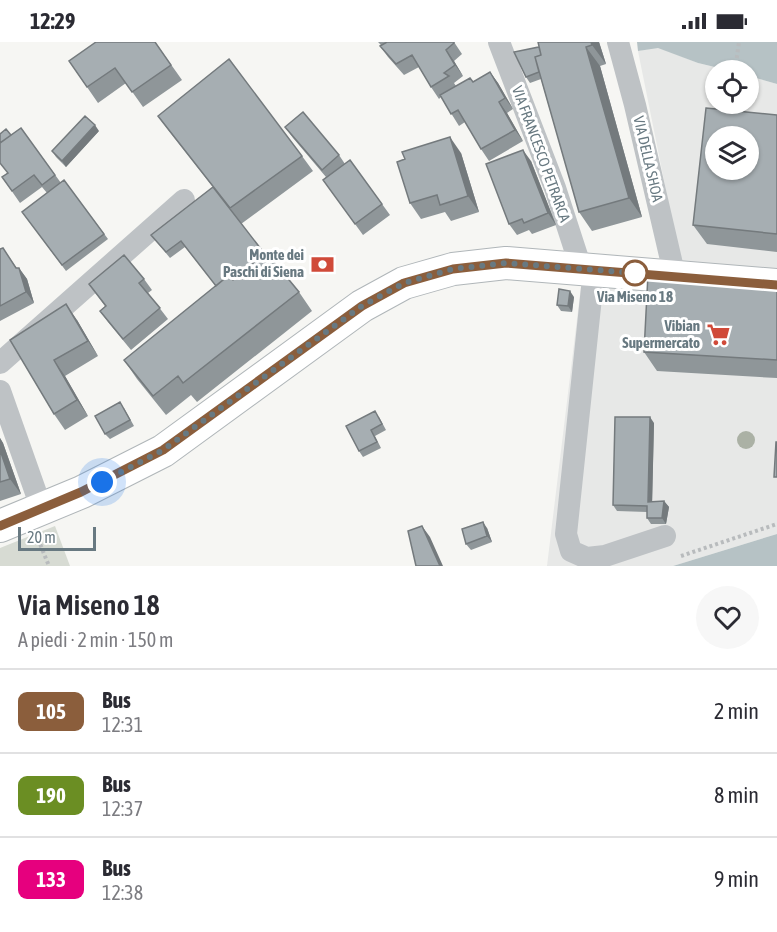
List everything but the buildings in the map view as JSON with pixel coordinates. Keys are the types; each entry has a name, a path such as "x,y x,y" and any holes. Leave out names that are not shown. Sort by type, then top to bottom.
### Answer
{"main road":[{"path":"0,526 38,520 163,450 362,306 404,283 453,269 506,263 777,285"}],"street":[{"name":"VIA FRANCESCO PETRARCA","path":"499,42 588,268"},
{"name":"VIA DELLA SHOA","path":"618,42 675,277"},
{"path":"0,363 184,200"},
{"path":"588,268 566,534 572,551 587,558 605,556 665,536"},
{"path":"0,391 38,520"}],"path":[{"path":"736,60 739,42"},
{"path":"38,520 49,566"},
{"path":"671,559 777,524"}],"shaded area":[{"path":"637,42 777,42 777,84 759,79 759,60 705,60 705,65 658,48 638,51"},
{"path":"658,47 705,65 705,114 759,114 759,79 777,84 777,271 681,265 638,51"},
{"path":"581,286 777,297 777,534 673,566 547,566"},
{"path":"55,526 70,566 0,566 0,548"},
{"path":"777,534 777,566 673,566"}],"bus line":[{"name":"105","path":"0,526 81,492 163,450 362,306 404,283 453,269 506,263 581,267 777,285"}],"place":[{"name":"Monte dei Paschi di Siena","path":"322,264"},
{"name":"Via Miseno 18","path":"635,273"},
{"name":"Vibian Supermercato","path":"718,335"}],"route":[{"path":"102,482 163,450 186,435 362,306 404,283 453,269 506,263 581,267 635,273"}]}
